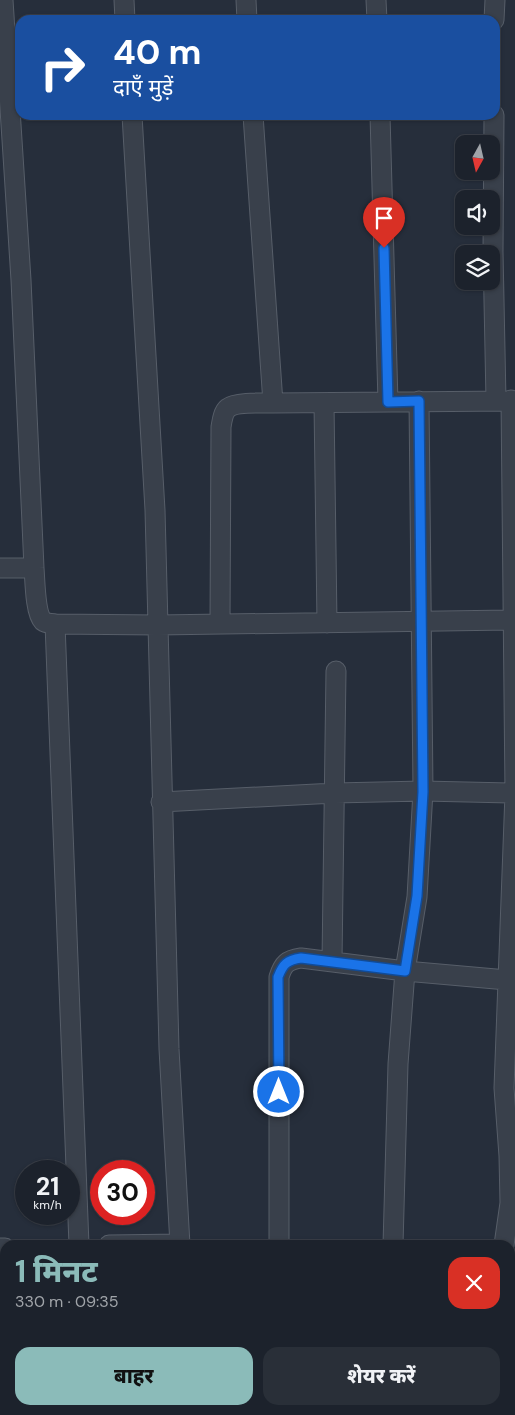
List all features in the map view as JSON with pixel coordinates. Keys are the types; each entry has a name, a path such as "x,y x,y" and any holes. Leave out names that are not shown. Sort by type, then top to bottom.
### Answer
{"street":[{"path":"3,0 20,280 34,568 38,612 42,619 46,623 55,624 158,625 512,620"},
{"path":"124,0 125,15"},
{"path":"246,0 247,15"},
{"path":"376,0 377,15"},
{"path":"494,15 495,0"},
{"path":"132,120 154,510 168,1049 180,1240"},
{"path":"253,120 274,403"},
{"path":"380,120 388,402"},
{"path":"494,120 493,251 507,400 515,793 504,1088 510,1203 505,1240"},
{"path":"220,623 221,427 223,415 228,407 238,404 274,403 507,400"},
{"path":"393,1240 398,1064 405,971 417,896 423,792 419,401"},
{"path":"324,403 326,622"},
{"path":"0,568 34,568"},
{"path":"55,624 79,1240"},
{"path":"332,961 336,671"},
{"path":"161,802 335,793 515,793"},
{"path":"279,1240 278,977 283,965 290,959 301,958 405,971 507,980"}],"route":[{"path":"279,1092 278,977 283,965 290,959 301,958 405,971 417,896 423,792 419,401 388,402 384,248"}]}
